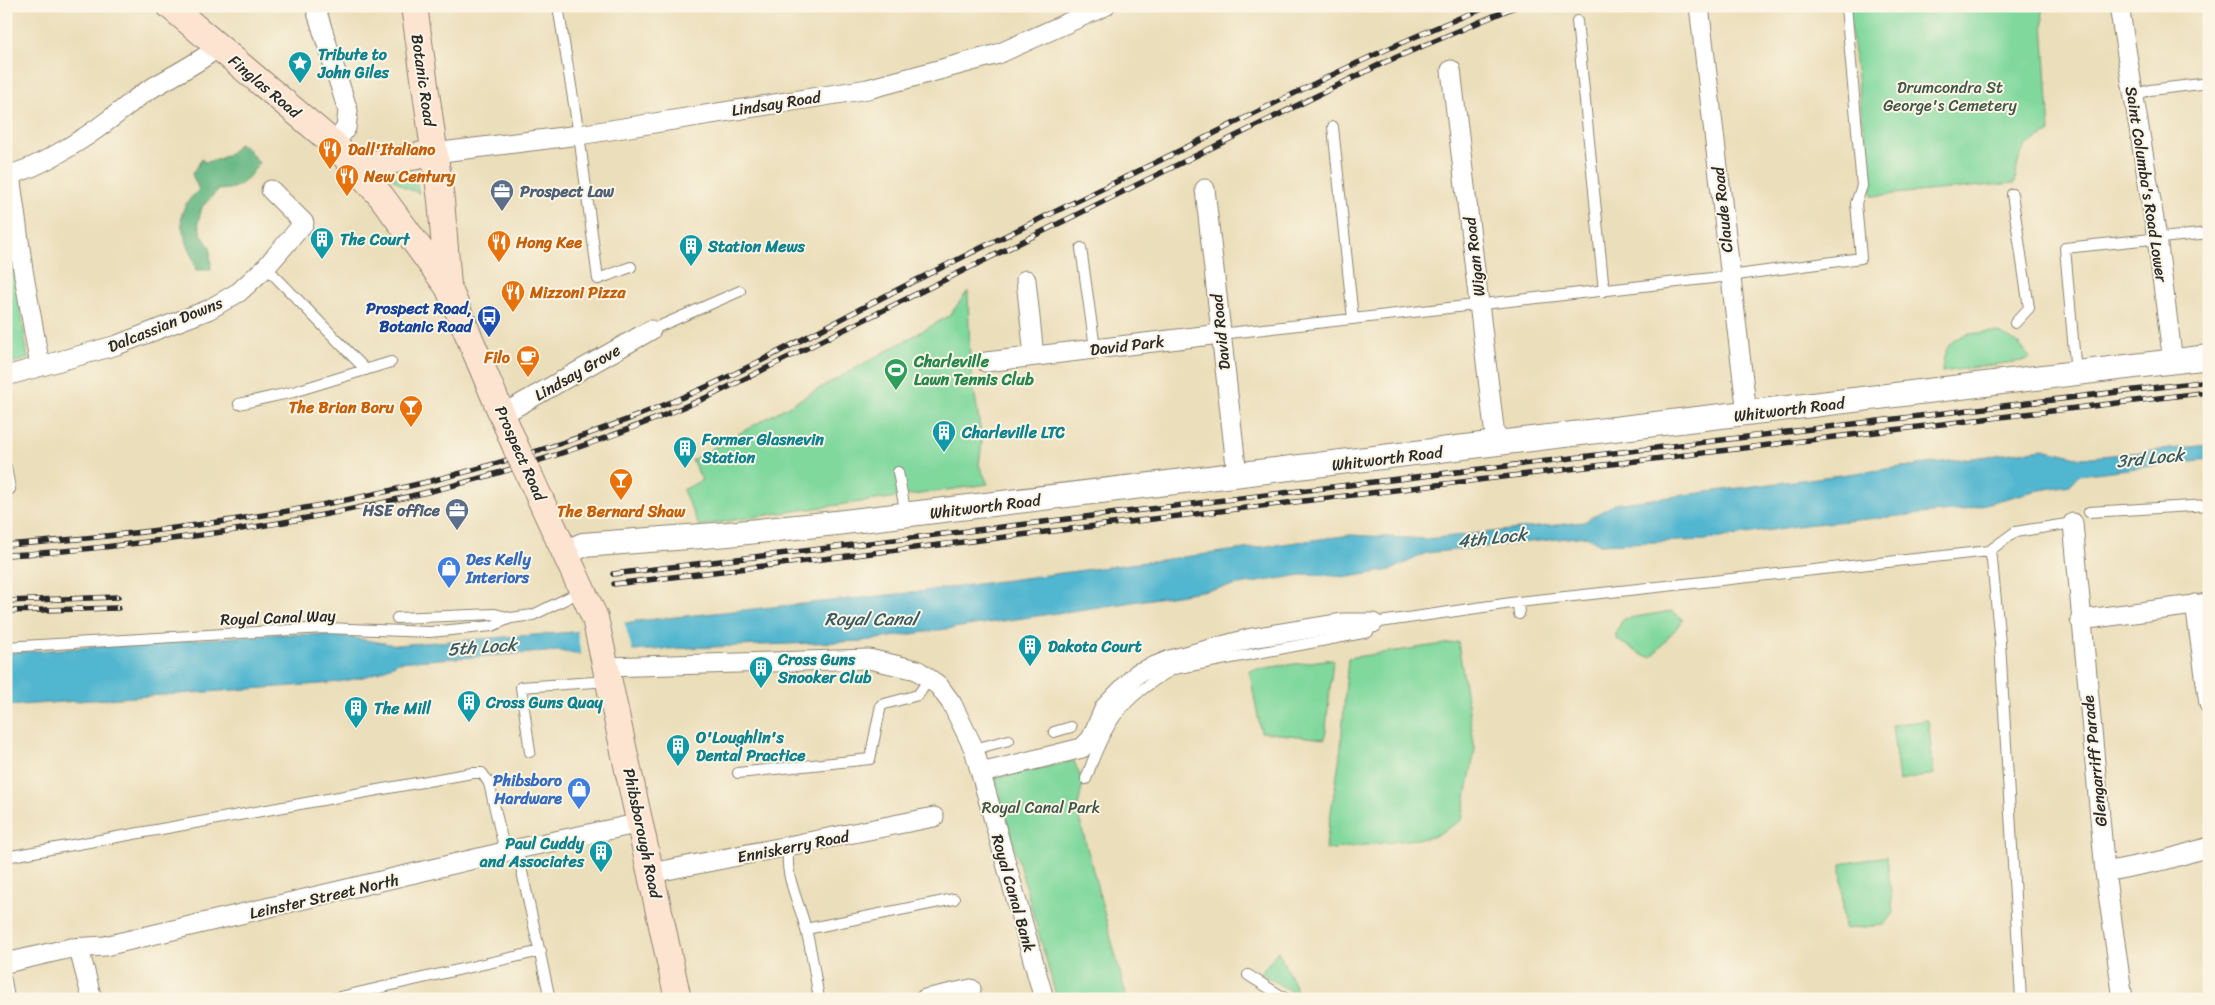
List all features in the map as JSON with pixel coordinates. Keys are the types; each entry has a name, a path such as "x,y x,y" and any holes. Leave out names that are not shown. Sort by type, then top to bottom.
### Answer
{"main road":[{"name":"Finglas Road","path":"170,6 334,144 357,167"},
{"name":"Botanic Road","path":"414,6 434,153"},
{"path":"357,167 434,153"},
{"name":"Prospect Road","path":"434,153 441,200 448,287"},
{"name":"Prospect Road","path":"357,167 448,287 517,450 596,618"},
{"name":"Phibsborough Road","path":"596,618 678,999"}],"street":[{"path":"315,6 348,112 346,128 334,144"},
{"name":"Lindsay Road","path":"434,153 579,135 868,89 998,54 1106,6"},
{"name":"Claude Road","path":"1699,6 1747,414"},
{"name":"Saint Columba's Road Lower","path":"2119,6 2157,238 2173,362"},
{"path":"40,366 8,175 26,169 53,155 109,121 146,91 180,74 218,47"},
{"name":"Wigan Road","path":"1451,70 1496,445"},
{"name":"David Road","path":"1205,189 1237,475"},
{"name":"Dalcassian Downs","path":"6,376 117,345 208,310 239,292 266,267 304,222 271,190"},
{"path":"1026,280 1034,356"},
{"name":"Lindsay Grove","path":"503,414 651,330"},
{"name":"David Park","path":"986,362 1220,334"},
{"name":"Whitworth Road","path":"566,553 583,545 728,534 906,515 1496,445 2209,357"},
{"name":"Glengarriff Parade","path":"2073,522 2080,620 2105,872 2123,999"},
{"path":"2080,620 2202,603 2209,704"},
{"path":"981,773 1082,748 1091,739 1105,708 1138,673 1170,660 1261,636 1342,623 1373,623"},
{"name":"Royal Canal Bank","path":"608,674 869,659 916,670 939,686 952,704 974,749 1044,999"},
{"name":"Enniskerry Road","path":"652,873 934,817"},
{"name":"Leinster Street North","path":"6,962 71,948 105,946 142,938 640,822"},
{"path":"2105,872 2165,860 2209,847"},
{"path":"79,949 92,999"},
{"path":"925,999 971,989"}],"lane":[{"path":"558,6 579,135 598,279 631,267"},
{"path":"1220,334 1604,291 1861,258 1856,204 1862,186 1846,6"},
{"path":"1577,21 1604,291"},
{"path":"2134,95 2150,90 2209,83"},
{"path":"1333,127 1353,319"},
{"path":"2012,194 2029,308 2015,323"},
{"path":"2076,374 2065,248 2209,233"},
{"path":"1081,248 1095,348"},
{"path":"266,267 366,370"},
{"path":"651,330 740,290"},
{"path":"239,404 293,392 391,362"},
{"path":"6,466 10,489"},
{"path":"898,472 906,515"},
{"path":"2089,512 2209,504"},
{"path":"1086,779 1104,734 1116,713 1129,699 1157,678 1174,669 1368,632 1373,623 1518,602 1989,551 2016,532 2073,522"},
{"path":"1989,551 1992,560 2000,643 2021,999"},
{"name":"Royal Canal Way","path":"6,646 324,628 430,632 492,626 511,618 533,615 584,590"},
{"path":"1518,602 1519,614"},
{"path":"397,618 495,614 511,618"},
{"path":"530,752 521,687 608,674"},
{"path":"738,773 870,759 882,705 918,695 929,679"},
{"path":"1054,732 1071,727"},
{"path":"974,749 1009,740"},
{"path":"6,857 472,773 482,773 489,783 541,950 550,999"},
{"path":"789,847 786,859 794,894 806,929 819,999"},
{"path":"806,929 954,899"},
{"path":"331,999 541,950"},
{"path":"1248,975 1286,999"},
{"path":"6,980 9,999"}],"green space":[{"name":"Drumcondra St George's Cemetery","path":"1848,6 2042,6 2050,133 2033,141 2023,151 2015,183 1872,196"},
{"path":"239,144 246,147 259,163 243,183 233,188 218,190 202,207 198,223 201,234 210,247 211,270 196,270 182,227 181,218 183,209 199,190 192,174 202,159 205,162 220,159"},
{"path":"415,175 419,193 404,187 391,177"},
{"path":"6,206 28,359 6,364"},
{"name":"Charleville Lawn Tennis Club","path":"968,291 970,363 982,441 979,465 988,484 771,514 699,526 683,490 702,480 692,460 949,316"},
{"path":"1998,332 2019,344 2030,358 2028,360 1942,372 1947,349 1952,342 1958,338 1975,333"},
{"path":"1672,611 1683,620 1652,657 1644,656 1616,639 1616,632 1623,619"},
{"path":"1458,642 1475,749 1462,820 1433,837 1325,850 1340,756 1348,658"},
{"path":"1333,659 1325,739 1261,732 1249,670"},
{"path":"1928,720 1934,774 1899,781 1892,725"},
{"name":"Royal Canal Park","path":"1074,761 1083,783 1077,810 1127,999 1057,999 995,778"},
{"path":"1887,856 1893,913 1884,925 1844,929 1841,864"},
{"path":"1278,951 1300,997 1261,973"}],"water":[{"path":"2209,445 2209,459 2079,475 2070,485 2034,491 1963,510 1804,525 1706,540 1600,544 1586,536 1426,553 1391,570 1349,577 1308,574 1120,604 863,641 575,654 559,651 398,662 371,675 321,684 6,706 6,653 278,634 336,635 396,645 574,632 637,621 917,592 1351,535 1426,539 1584,522 1614,504 2043,449 2082,458"}],"pier":[{"path":"624,621 633,653 581,657 577,629"}],"railway":[{"path":"6,545 91,538 175,528 343,501 426,482 508,460 589,434 669,403 725,378 891,293 1307,87 1416,36 1490,6"},
{"path":"6,555 77,550 171,539 328,514 457,484 584,446 710,396 1383,63 1517,6"},
{"path":"613,574 2209,381"},
{"path":"614,584 2209,392"},
{"path":"6,601 118,597"},
{"path":"6,611 118,608"}],"place":[{"name":"Tribute to John Giles","path":"300,84"},
{"name":"Dall'Italiano","path":"330,170"},
{"name":"New Century","path":"347,197"},
{"name":"Prospect Law","path":"502,212"},
{"name":"The Court","path":"322,260"},
{"name":"Hong Kee","path":"499,263"},
{"name":"Station Mews","path":"691,267"},
{"name":"Mizzoni Pizza","path":"513,313"},
{"name":"Prospect Road, Botanic Road","path":"489,338"},
{"name":"Filo","path":"528,378"},
{"name":"Charleville Lawn Tennis Club","path":"896,391"},
{"name":"The Brian Boru","path":"411,428"},
{"name":"Charleville LTC","path":"944,453"},
{"name":"Former Glasnevin Station","path":"685,469"},
{"name":"The Bernard Shaw","path":"621,501"},
{"name":"HSE office","path":"457,531"},
{"name":"Des Kelly Interiors","path":"449,589"},
{"name":"Dakota Court","path":"1030,667"},
{"name":"Cross Guns Snooker Club","path":"761,689"},
{"name":"Cross Guns Quay","path":"469,723"},
{"name":"The Mill","path":"356,729"},
{"name":"O'Loughlin's Dental Practice","path":"678,767"},
{"name":"Phibsboro Hardware","path":"579,810"},
{"name":"Paul Cuddy and Associates","path":"601,873"}],"water label":[{"name":"3rd Lock","path":"2150,458"},
{"name":"4th Lock","path":"1492,538"},
{"name":"Royal Canal","path":"871,619"},
{"name":"5th Lock","path":"482,647"}]}
